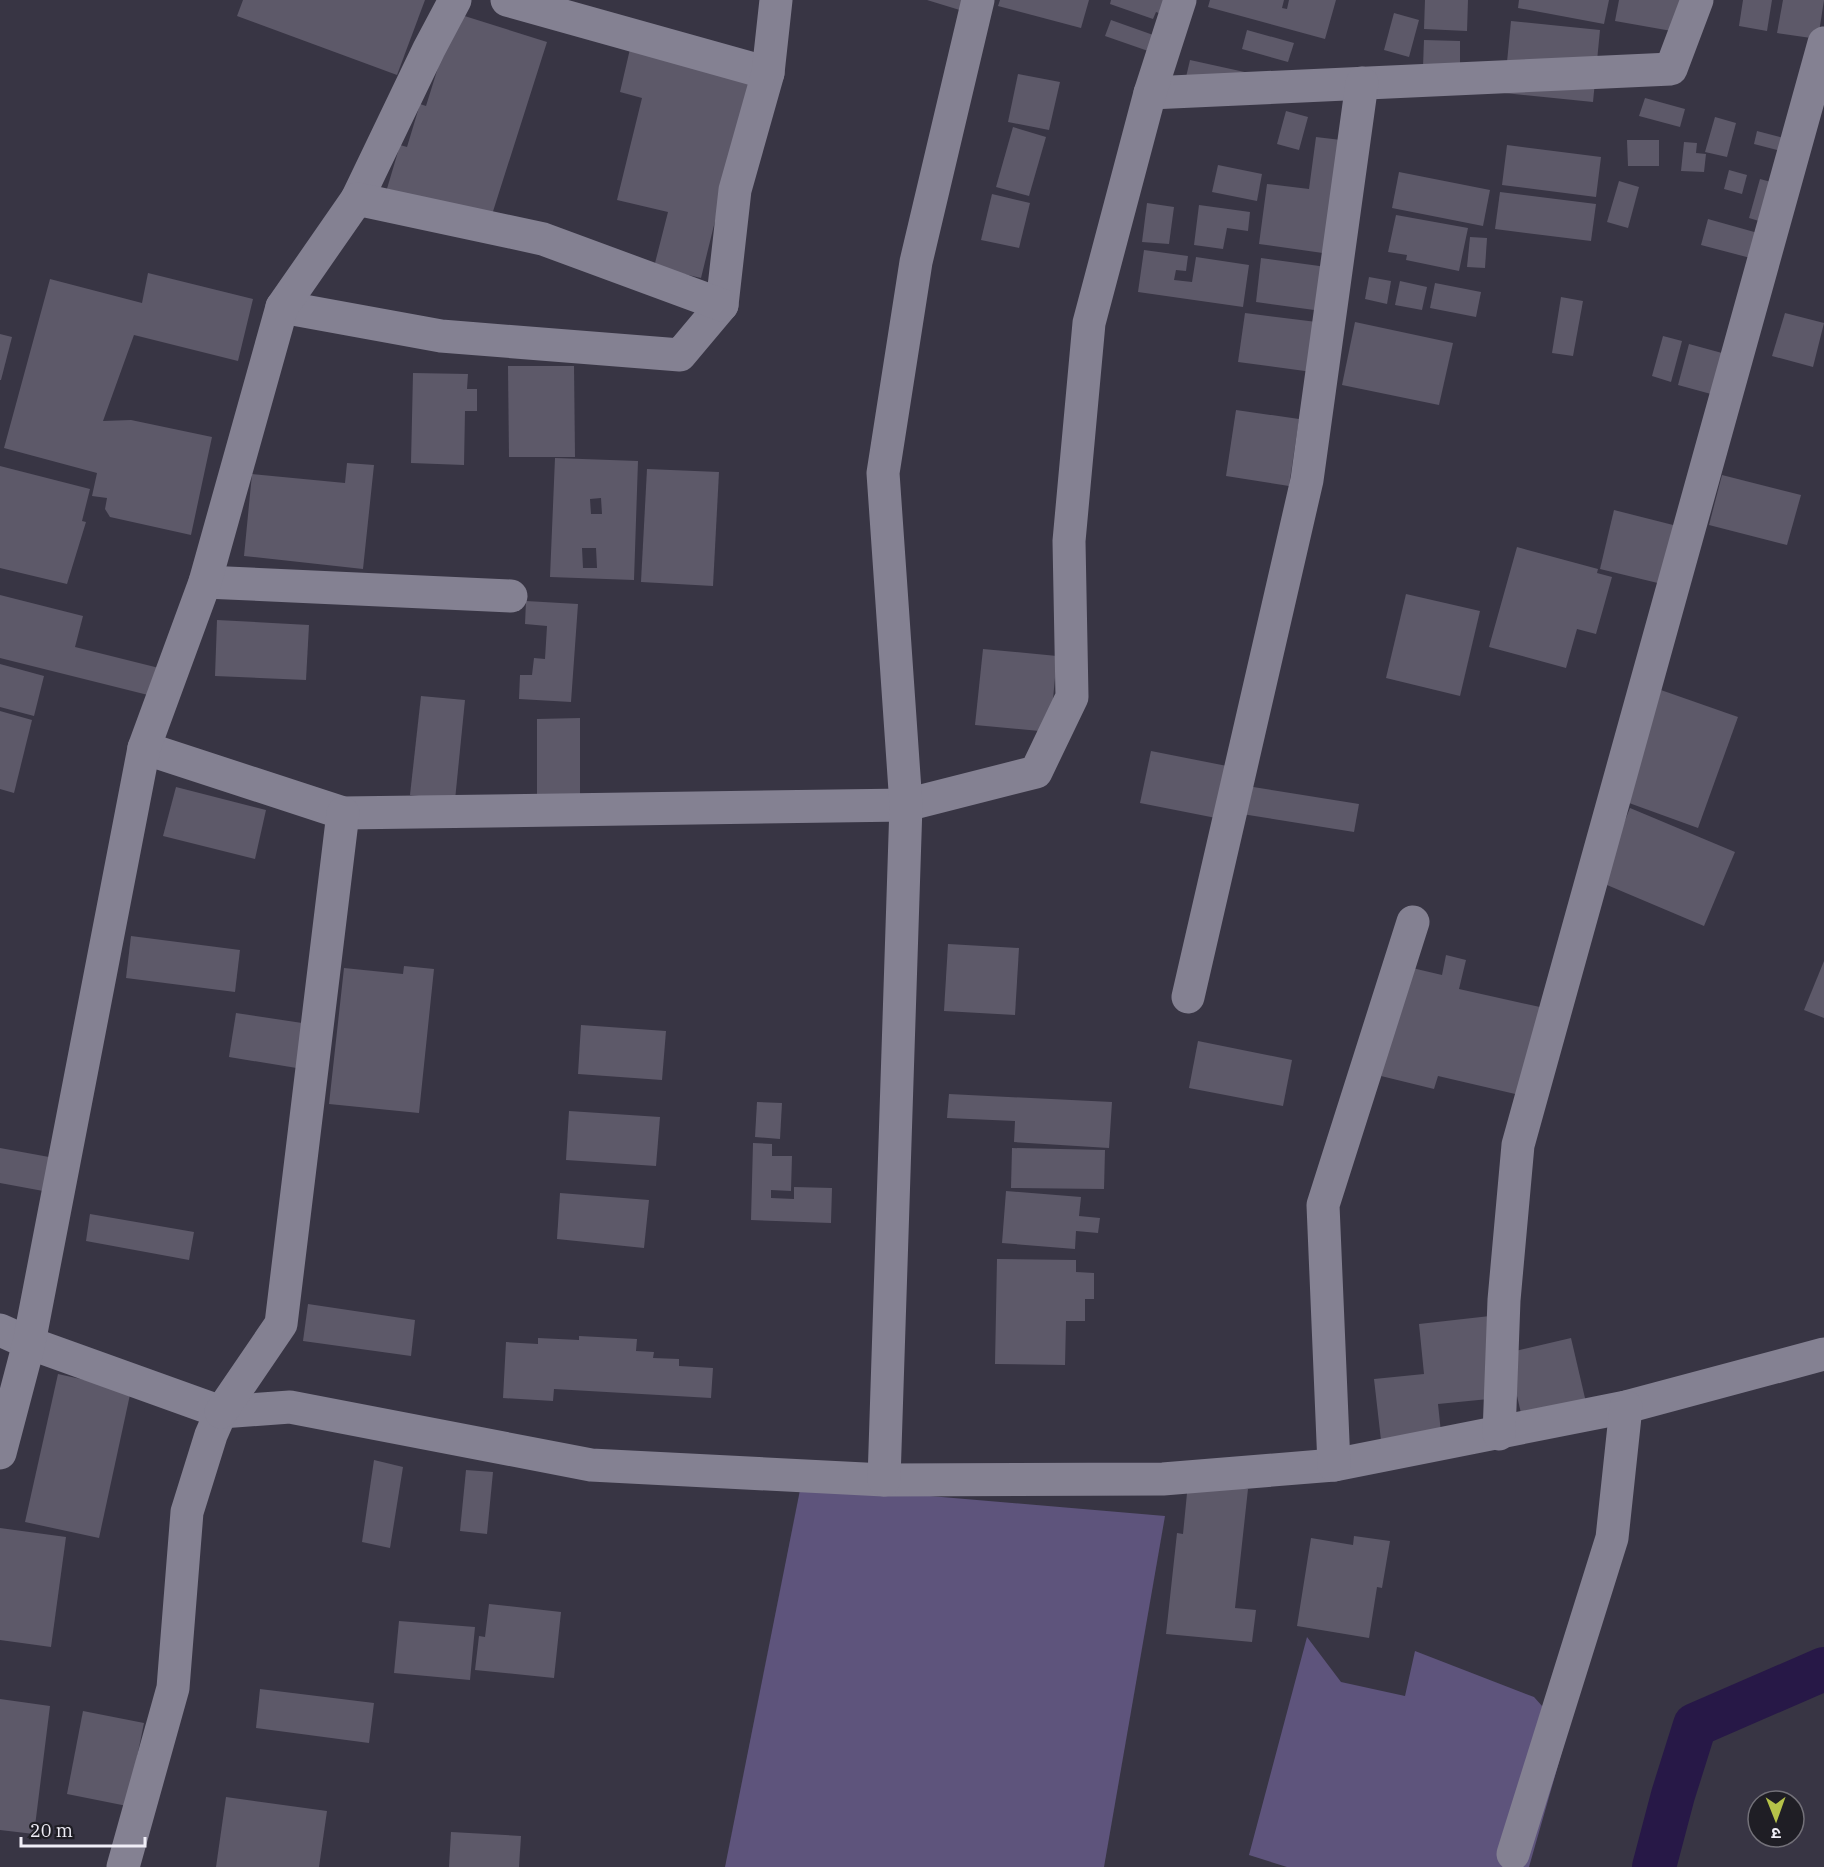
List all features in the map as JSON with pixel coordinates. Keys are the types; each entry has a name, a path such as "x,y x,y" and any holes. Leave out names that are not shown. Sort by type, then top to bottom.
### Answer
{"street":[{"path":"0,1453 29,1343 144,747 205,582 282,307 357,199 455,0"},
{"path":"507,0 768,73"},
{"path":"282,307 441,336 680,355 722,305 735,190 768,73 776,0"},
{"path":"884,1480 906,805 883,473 916,262 978,0"},
{"path":"144,747 343,813 906,805 1036,772 1072,698 1069,541 1089,323 1150,93 1180,0"},
{"path":"1150,93 1671,69 1697,0"},
{"path":"1499,1434 1504,1300 1518,1145 1824,43"},
{"path":"1188,997 1307,480 1362,83"},
{"path":"357,199 543,239 722,305"},
{"path":"205,582 511,596"},
{"path":"123,1867 173,1688 187,1512 220,1412 281,1324 343,813"},
{"path":"1334,1465 1323,1205 1413,922"},
{"path":"0,1330 29,1343 220,1412 290,1407 591,1465 884,1480 1163,1479 1334,1465 1626,1407 1824,1354"},
{"path":"1513,1854 1612,1538 1626,1407"}],"shaded area":[{"path":"801,1485 1165,1516 1104,1867 725,1867"},
{"path":"1307,1637 1341,1682 1405,1696 1415,1651 1534,1697 1567,1734 1529,1867 1287,1867 1249,1855"}],"building":[{"path":"243,0 425,0 397,75 237,16"},
{"path":"927,0 966,0 963,11"},
{"path":"1000,0 1089,0 1081,28 998,6"},
{"path":"1111,0 1187,0 1180,20 1156,12 1153,19 1110,4"},
{"path":"1210,0 1284,0 1282,8 1287,9 1289,0 1336,0 1325,39 1208,7"},
{"path":"1425,0 1468,0 1467,31 1424,29"},
{"path":"1519,0 1609,0 1604,24 1518,8"},
{"path":"1619,0 1689,0 1683,33 1615,21"},
{"path":"1743,0 1772,0 1767,31 1739,26"},
{"path":"1783,0 1824,0 1818,39 1777,33"},
{"path":"455,13 547,42 489,224 386,192 400,145 407,147 420,104 426,106"},
{"path":"1394,13 1419,20 1409,57 1384,50"},
{"path":"1111,20 1156,36 1151,52 1105,36"},
{"path":"1511,21 1600,30 1593,102 1504,93"},
{"path":"1247,30 1294,43 1288,62 1242,49"},
{"path":"1424,40 1460,41 1460,67 1423,67"},
{"path":"630,49 750,79 701,278 654,267 668,212 617,200 642,98 620,92"},
{"path":"1190,60 1249,73 1183,90"},
{"path":"1018,74 1060,82 1049,130 1008,122"},
{"path":"1645,98 1685,109 1680,127 1639,116"},
{"path":"1286,111 1308,117 1299,150 1277,144"},
{"path":"1715,117 1736,123 1727,157 1705,152"},
{"path":"1013,127 1046,137 1029,196 996,187"},
{"path":"1757,131 1795,141 1792,154 1754,144"},
{"path":"1316,137 1366,143 1351,257 1259,244 1267,184 1309,189"},
{"path":"1627,140 1659,140 1659,166 1628,166"},
{"path":"1684,142 1697,143 1696,153 1706,154 1704,172 1681,171"},
{"path":"1507,145 1601,157 1596,197 1502,185"},
{"path":"1218,165 1262,174 1257,201 1212,192"},
{"path":"1729,170 1747,175 1742,194 1724,189"},
{"path":"1399,172 1490,190 1483,226 1392,208"},
{"path":"1760,179 1797,189 1786,229 1749,218"},
{"path":"1619,181 1639,187 1628,228 1607,222"},
{"path":"1500,192 1596,204 1591,241 1495,229"},
{"path":"992,194 1030,203 1019,248 981,240"},
{"path":"1147,203 1174,207 1169,244 1142,242"},
{"path":"1199,205 1250,212 1248,231 1227,228 1223,249 1194,245"},
{"path":"1396,215 1468,228 1459,271 1406,260 1407,255 1388,252"},
{"path":"1708,219 1765,235 1758,260 1701,245"},
{"path":"1470,237 1487,238 1485,268 1467,267"},
{"path":"1144,250 1188,256 1186,271 1176,270 1174,280 1192,282 1196,257 1249,265 1243,307 1138,292"},
{"path":"1261,258 1334,268 1329,312 1256,302"},
{"path":"148,273 253,299 238,361 134,335 103,421 131,420 212,437 191,535 110,517 105,509 107,498 92,496 97,473 4,448 50,279 142,303"},
{"path":"1369,277 1391,281 1387,304 1365,299"},
{"path":"1400,281 1427,287 1422,310 1395,305"},
{"path":"1435,283 1481,292 1476,317 1430,308"},
{"path":"1561,297 1583,301 1573,356 1552,353"},
{"path":"1245,313 1333,324 1327,374 1238,362"},
{"path":"1785,313 1824,323 1813,367 1772,356"},
{"path":"1355,322 1453,343 1439,405 1342,385"},
{"path":"0,334 12,337 1,380 0,380"},
{"path":"1663,336 1682,341 1671,382 1652,376"},
{"path":"1689,344 1733,356 1722,397 1678,385"},
{"path":"508,366 574,366 575,457 509,457"},
{"path":"413,373 468,374 467,389 477,389 477,411 465,411 464,465 411,463"},
{"path":"1236,410 1299,419 1289,486 1226,476"},
{"path":"555,458 638,461 634,580 550,577","holes":["601,498 602,514 591,514 590,499","582,548 596,548 597,568 583,568"]},
{"path":"347,463 374,465 363,569 244,556 252,474 345,483"},
{"path":"0,466 90,489 82,521 86,522 67,584 0,568"},
{"path":"647,469 719,472 713,586 641,582"},
{"path":"1722,475 1801,495 1787,545 1709,525"},
{"path":"1614,510 1681,527 1666,585 1600,569"},
{"path":"1517,547 1598,569 1597,573 1612,577 1596,634 1577,629 1566,668 1489,647"},
{"path":"1406,594 1480,611 1460,696 1386,678"},
{"path":"0,595 83,616 75,647 159,668 152,696 0,658"},
{"path":"526,601 578,604 571,702 519,699 520,675 532,675 534,658 545,659 547,626 525,624"},
{"path":"217,620 309,625 306,680 215,676"},
{"path":"983,649 1057,656 1050,732 975,725"},
{"path":"0,664 44,676 34,716 0,707"},
{"path":"1658,689 1738,717 1698,828 1618,799"},
{"path":"421,696 465,700 455,800 410,795"},
{"path":"0,711 32,720 14,793 0,789"},
{"path":"580,718 580,799 537,799 537,719"},
{"path":"1151,751 1232,767 1221,819 1140,803"},
{"path":"1247,786 1359,804 1354,832 1242,814"},
{"path":"176,787 266,810 255,859 163,836"},
{"path":"1630,808 1735,852 1704,926 1581,874 1616,843"},
{"path":"131,936 240,950 235,992 126,978"},
{"path":"948,944 1019,948 1015,1015 944,1011"},
{"path":"1446,955 1466,960 1459,989 1540,1007 1528,1097 1438,1076 1434,1089 1381,1076 1408,967 1442,975"},
{"path":"1824,961 1824,1018 1804,1010"},
{"path":"404,966 434,969 419,1113 329,1104 344,968 403,974"},
{"path":"236,1013 322,1026 315,1071 229,1057"},
{"path":"581,1025 666,1031 662,1080 578,1074"},
{"path":"1198,1041 1292,1060 1283,1106 1189,1088"},
{"path":"949,1094 1112,1102 1109,1148 1014,1142 1015,1121 947,1118"},
{"path":"757,1102 782,1103 780,1139 755,1137"},
{"path":"569,1111 660,1117 656,1166 566,1160"},
{"path":"753,1143 772,1144 772,1156 792,1156 791,1191 771,1190 771,1198 794,1199 794,1187 832,1188 831,1223 751,1220"},
{"path":"0,1148 60,1159 54,1193 0,1183"},
{"path":"1012,1148 1105,1150 1104,1189 1011,1188"},
{"path":"1006,1191 1081,1197 1079,1216 1100,1218 1098,1233 1076,1231 1075,1249 1002,1243"},
{"path":"560,1193 649,1200 644,1248 557,1239"},
{"path":"90,1214 194,1232 189,1260 86,1241"},
{"path":"997,1259 1076,1260 1076,1272 1094,1273 1094,1299 1085,1299 1085,1321 1066,1321 1065,1365 995,1364"},
{"path":"308,1304 415,1320 411,1356 303,1341"},
{"path":"1490,1316 1499,1398 1438,1404 1442,1442 1382,1449 1374,1379 1424,1374 1419,1324"},
{"path":"579,1336 637,1339 636,1351 654,1352 653,1358 679,1359 679,1366 713,1368 711,1398 554,1389 553,1401 503,1398 506,1342 538,1344 538,1338 579,1340"},
{"path":"1571,1338 1588,1411 1524,1426 1507,1353"},
{"path":"58,1374 131,1390 99,1538 25,1522"},
{"path":"374,1460 403,1467 390,1548 362,1542"},
{"path":"466,1470 493,1472 487,1534 460,1531"},
{"path":"1188,1483 1248,1489 1235,1608 1256,1610 1252,1642 1166,1634 1177,1533 1183,1534"},
{"path":"0,1528 66,1537 51,1647 0,1640"},
{"path":"1354,1536 1390,1541 1382,1588 1377,1587 1369,1638 1297,1626 1311,1538 1353,1545"},
{"path":"489,1604 561,1612 554,1678 475,1670 479,1636 485,1637"},
{"path":"399,1621 475,1627 470,1680 394,1673"},
{"path":"260,1689 374,1703 369,1743 256,1728"},
{"path":"0,1699 50,1706 34,1834 0,1830"},
{"path":"83,1711 144,1723 127,1806 67,1794"},
{"path":"226,1797 327,1811 319,1867 216,1867"},
{"path":"451,1832 521,1836 519,1867 449,1867"}],"waterway":[{"path":"1654,1867 1695,1725 1824,1669"}]}
